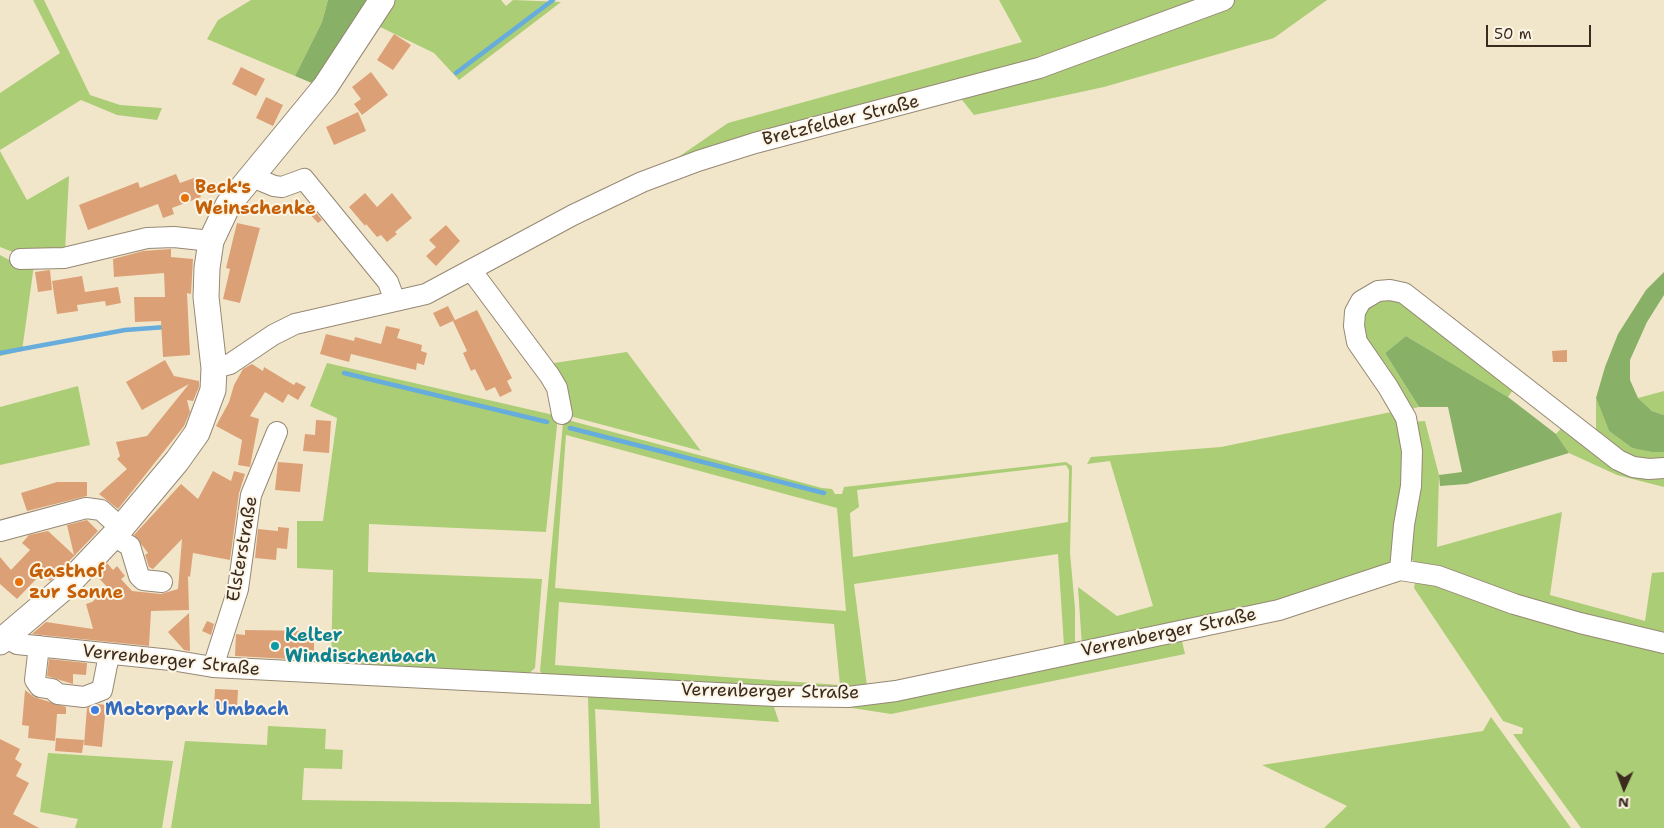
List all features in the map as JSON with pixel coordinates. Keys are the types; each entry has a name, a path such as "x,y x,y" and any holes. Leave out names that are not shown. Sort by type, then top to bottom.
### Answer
{"main road":[{"path":"3,639 67,585 117,532 177,461 197,433 213,390 214,368 206,297 207,268 212,241 228,205 325,87 382,0"}],"street":[{"name":"Bretzfelder Straße","path":"214,368 230,364 273,335 295,324 426,294 573,215 642,182 698,161 755,143 1039,68 1224,0"},
{"path":"250,176 274,186 282,187 304,179 388,282 394,301"},
{"path":"20,259 64,258 147,238 174,237 212,241"},
{"path":"471,270 550,376 557,388 562,414"},
{"path":"1400,570 1404,525 1411,486 1412,451 1406,418 1388,387 1357,342 1354,326 1356,312 1361,301 1378,292 1390,290 1404,293 1618,460 1633,467 1649,470 1664,468"},
{"name":"Elsterstraße","path":"214,667 238,590 251,495 277,432"},
{"path":"0,531 86,508 101,510 130,546 139,576 143,580 162,582"},
{"name":"Verrenberger Straße","path":"3,639 17,644 171,660 214,667 775,696 848,697 896,690 1279,610 1400,570 1438,576 1514,604 1580,623 1664,643"},
{"path":"39,646 35,680 40,687 52,688 58,694 84,697 102,690 109,655"}],"green space":[{"path":"33,0 44,0 90,95 120,105 162,108 157,120 117,115 81,100 0,150 0,93 60,53"},
{"path":"251,0 328,0 322,22 295,76 207,39 218,20"},
{"path":"328,0 376,0 319,86 295,76 322,22"},
{"path":"391,0 501,0 506,6 513,0 561,2 459,80 434,53 374,24"},
{"path":"999,0 1327,0 1274,38 1104,87 974,115 955,91 642,182 728,123 1022,42"},
{"path":"0,151 27,200 69,176 65,252 23,256 0,247"},
{"path":"0,255 11,261 34,265 22,351 0,356"},
{"path":"1664,272 1664,295 1647,322 1630,360 1630,380 1638,398 1652,411 1664,415 1664,452 1653,452 1632,448 1609,431 1596,398 1605,367 1618,334 1646,290"},
{"path":"1391,296 1515,387 1508,397 1406,336 1385,353 1419,407 1407,410 1362,335 1363,309"},
{"path":"1406,336 1508,397 1556,434 1569,453 1467,484 1440,486 1439,475 1462,472 1448,407 1419,407 1385,353"},
{"path":"627,352 701,451 562,414 541,365"},
{"path":"327,363 558,416 546,532 369,524 368,572 542,579 535,668 526,676 331,669 333,570 297,568 297,521 323,521 337,418 310,406"},
{"path":"78,386 90,445 0,465 0,407"},
{"path":"1664,391 1664,415 1652,411 1638,398"},
{"path":"1596,398 1609,431 1632,448 1664,452 1664,464 1648,465 1602,441 1596,430"},
{"path":"1396,411 1409,455 1394,564 1278,605 1082,647 1078,587 1117,616 1153,606 1110,461 1087,464 1091,457 1221,447"},
{"path":"568,420 822,488 832,489 835,494 842,494 844,487 1066,462 1072,466 1070,553 1075,608 1075,645 844,692 544,677 540,671 563,423","holes":["566,435 837,508 846,611 555,588","1066,465 1069,470 1068,522 853,557 850,513 859,507 857,490","1058,554 1064,646 867,686 854,584","559,602 834,624 840,685 555,665"]},
{"path":"1425,421 1439,475 1437,547 1562,512 1550,595 1645,621 1652,573 1664,572 1664,638 1435,571 1412,560 1408,551 1411,422"},
{"path":"1564,425 1664,474 1664,487 1617,475 1569,453 1556,434"},
{"path":"1416,578 1664,647 1664,828 1581,828 1513,734 1522,734 1523,728 1503,721 1414,588"},
{"path":"1181,637 1185,654 891,714 839,706"},
{"path":"588,697 768,701 774,707 779,722 595,709 600,828 171,828 185,741 267,745 268,726 326,729 325,749 343,750 342,769 304,768 302,800 591,804"},
{"path":"1491,717 1571,828 1324,828 1347,806 1262,765 1483,731"},
{"path":"48,753 173,761 162,828 75,828 78,819 40,812"}],"building":[{"path":"394,34 411,45 393,70 377,60"},
{"path":"241,67 265,79 256,96 232,84"},
{"path":"371,72 388,95 362,115 354,104 361,99 352,87"},
{"path":"266,97 283,105 273,126 256,118"},
{"path":"358,112 366,131 334,145 326,127"},
{"path":"176,174 180,183 194,178 201,197 172,208 174,214 163,218 158,204 88,230 79,205 138,182 140,188"},
{"path":"365,193 377,207 392,193 412,218 395,232 397,234 387,242 381,235 377,237 366,224 365,226 349,207"},
{"path":"310,205 322,220 318,223 305,209"},
{"path":"237,223 260,228 240,303 223,299 230,269 226,268"},
{"path":"446,225 460,241 436,266 426,256 436,247 429,240"},
{"path":"171,249 171,257 193,259 191,294 187,293 190,355 163,357 161,321 135,322 134,297 165,297 164,273 114,277 113,259 143,251"},
{"path":"50,270 52,290 38,292 35,272"},
{"path":"82,276 85,292 118,287 121,303 106,306 105,301 77,305 78,311 57,314 52,281"},
{"path":"448,306 455,320 440,327 433,313"},
{"path":"477,310 512,378 507,381 512,391 500,397 495,387 486,391 475,369 471,371 463,353 467,351 453,321"},
{"path":"386,326 400,329 397,338 422,345 421,351 427,353 424,365 417,363 416,370 351,354 349,362 320,354 326,334 354,341 355,337 381,344"},
{"path":"1567,350 1567,362 1553,362 1552,351"},
{"path":"165,360 174,376 199,381 199,387 193,401 187,400 190,412 184,426 118,509 99,494 127,469 117,459 120,456 116,442 147,436 189,384 142,410 126,382"},
{"path":"252,364 263,371 264,367 294,385 296,382 306,387 298,400 288,394 283,403 265,392 250,416 259,419 250,467 238,465 242,440 216,426 243,369"},
{"path":"316,420 331,421 329,453 303,451 305,434 315,435"},
{"path":"278,462 303,464 300,492 275,490"},
{"path":"213,471 231,481 234,471 245,474 239,493 230,560 193,553 190,577 188,576 189,610 151,611 149,646 32,634 46,622 93,629 86,604 92,602 108,588 96,575 107,563 113,570 117,566 125,576 121,579 132,591 161,594 178,589 182,539 153,569 149,567 145,555 148,553 134,535 181,484 198,499"},
{"path":"57,482 87,482 87,496 27,511 21,493"},
{"path":"87,520 98,531 50,581 42,573 17,599 0,584 0,557 11,570 30,550 22,543 29,535 48,531 74,555 67,525"},
{"path":"278,527 289,528 287,549 277,548 276,560 255,558 258,529 278,531"},
{"path":"189,613 190,651 184,650 168,632"},
{"path":"207,621 214,624 211,635 202,631"},
{"name":"Kelter Windischenbach","path":"245,630 314,631 314,658 289,659 235,656 236,634 245,635"},
{"path":"49,659 87,663 86,675 73,674 73,684 47,676"},
{"path":"215,689 238,690 237,709 214,708"},
{"path":"25,690 34,697 66,707 66,714 57,714 55,741 28,738 29,726 22,725"},
{"path":"98,704 106,705 102,747 84,745 87,708"},
{"path":"56,738 84,740 82,753 55,751"},
{"path":"0,739 20,749 15,759 22,764 16,776 29,783 13,814 39,828 0,828"}],"waterway":[{"path":"456,73 553,0"},
{"path":"0,353 125,330 166,327"},
{"path":"344,373 547,422"},
{"path":"570,428 824,493"}],"place":[{"name":"Beck's Weinschenke","path":"185,198"},
{"name":"Gasthof zur Sonne","path":"19,582"},
{"name":"Kelter Windischenbach","path":"275,646"},
{"name":"Motorpark Umbach","path":"95,710"}]}
